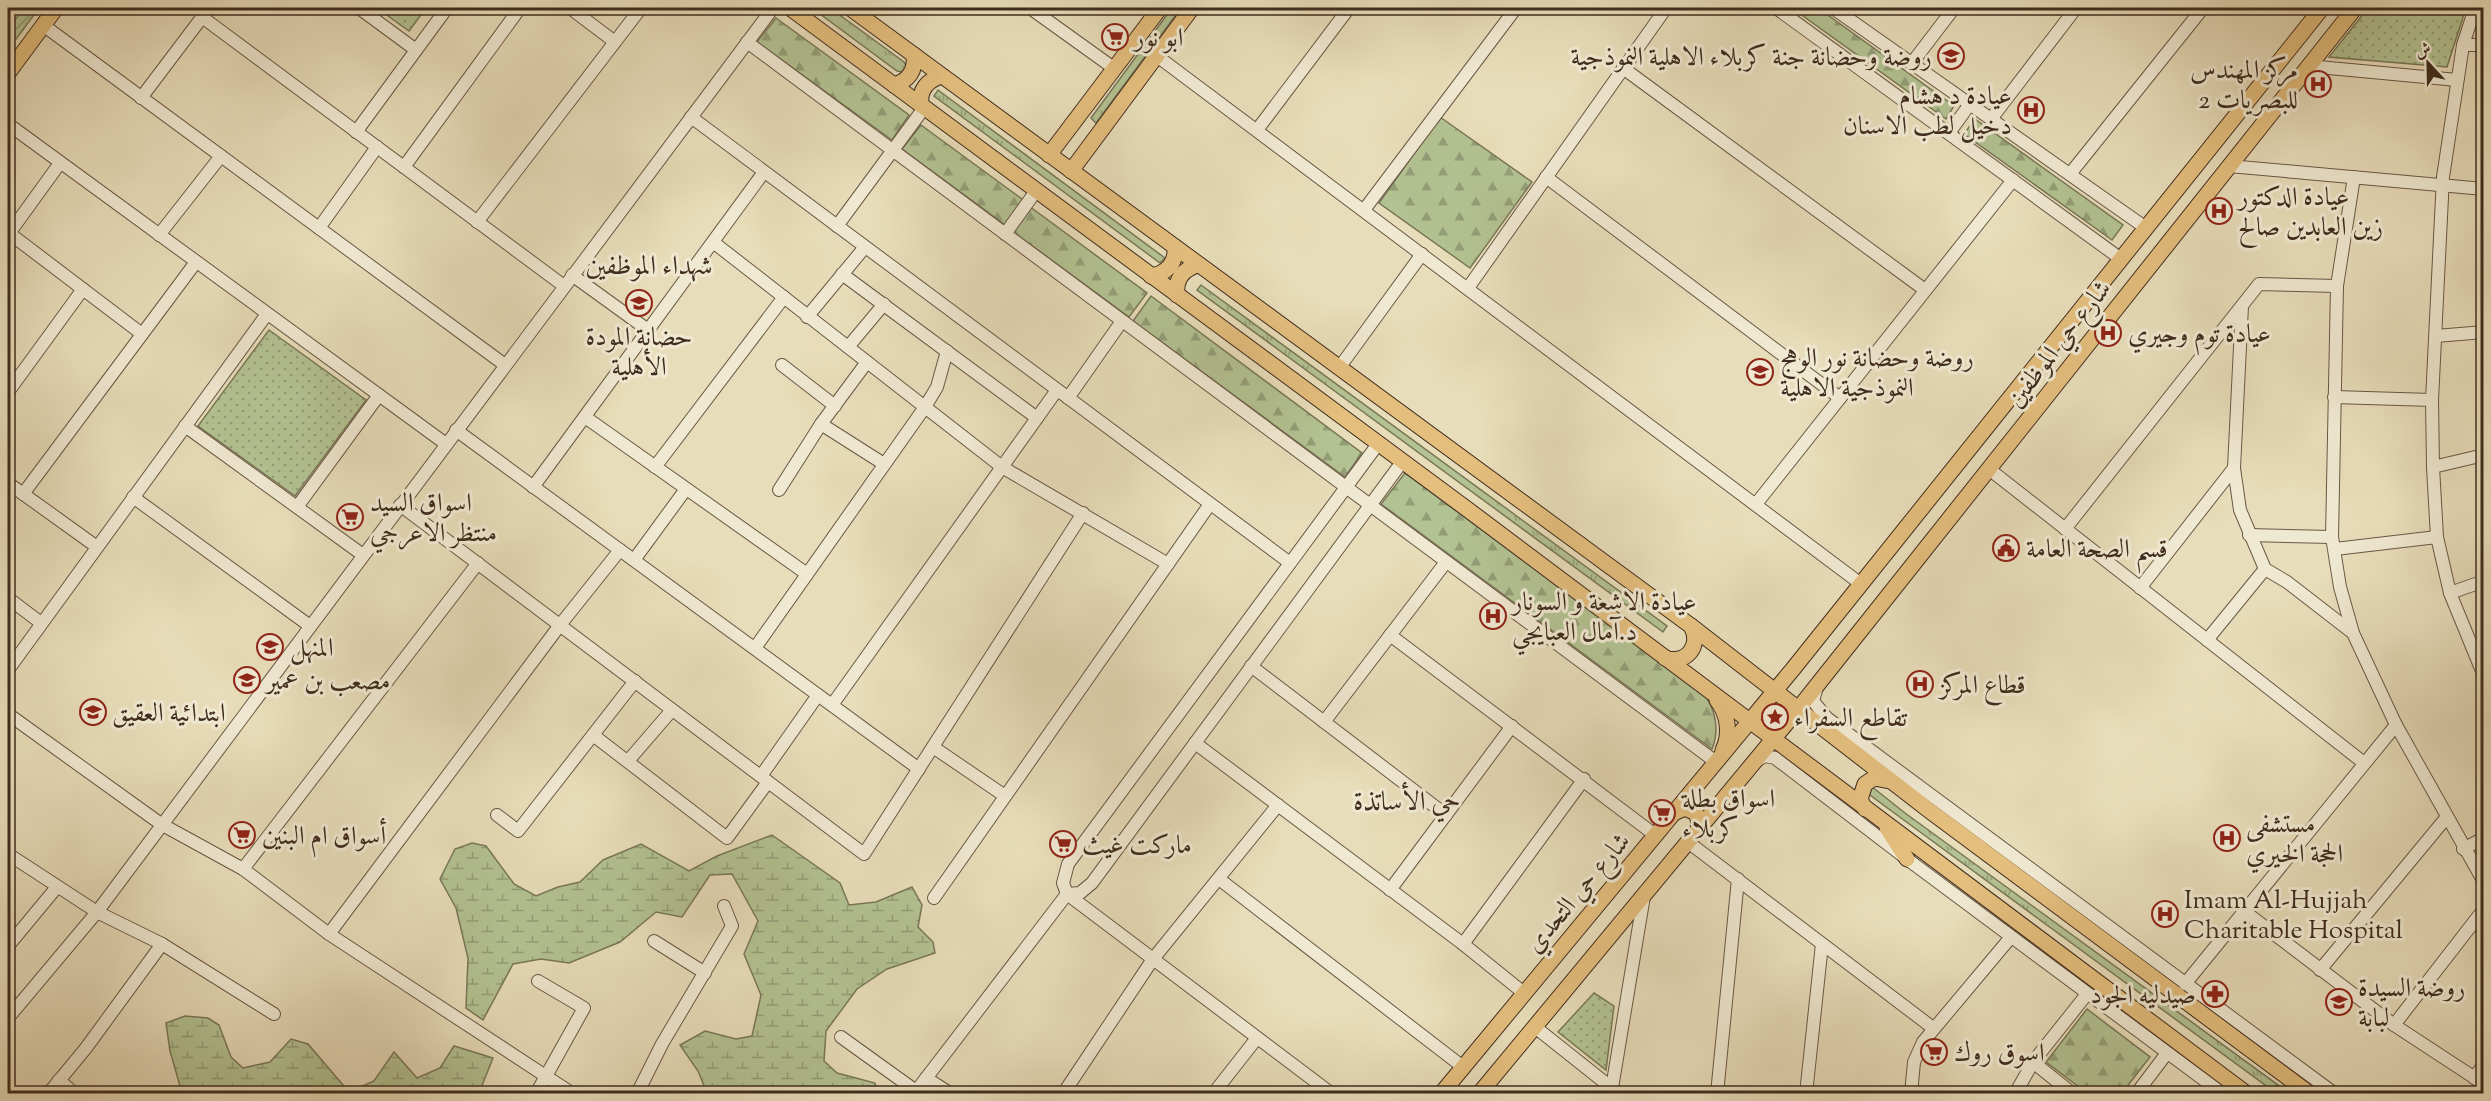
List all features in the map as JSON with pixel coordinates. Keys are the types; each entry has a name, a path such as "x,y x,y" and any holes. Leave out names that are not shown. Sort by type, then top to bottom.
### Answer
{"main road":[{"path":"8,73 56,8"},
{"path":"790,8 1774,739 2241,1091"},
{"path":"850,8 1691,626 1890,781 1934,806 2265,1051 2310,1094"},
{"path":"1049,155 1160,8"},
{"path":"1071,171 1192,8"},
{"name":"شارع حي الموظفين","path":"1776,690 2322,8"},
{"name":"شارع حي الموظفين","path":"1799,708 2355,8"},
{"path":"894,85 909,77 914,67 914,55"},
{"path":"923,107 923,88 931,80 942,76"},
{"path":"1084,111 1083,119 1087,127 1094,130 1103,128"},
{"path":"1151,276 1160,274 1169,268 1174,258 1175,247"},
{"path":"1177,295 1177,283 1182,273 1198,265"},
{"path":"2032,370 2033,377 2042,386 2054,387"},
{"path":"2010,399 2022,400 2027,404 2031,416"},
{"path":"1914,517 1916,524 1925,533 1938,533"},
{"path":"1892,545 1905,546 1914,556 1915,562"},
{"path":"1665,658 1671,660 1683,658 1692,650 1695,638 1691,626"},
{"path":"1750,722 1776,690"},
{"path":"1712,693 1722,707 1727,726 1726,742 1716,762"},
{"path":"1774,739 1799,708"},
{"name":"شارع حي التحدي","path":"1443,1092 1750,722"},
{"name":"شارع حي التحدي","path":"1479,1094 1774,739"},
{"path":"1890,781 1880,778 1865,784 1860,799 1888,830 1900,852 1907,859"},
{"path":"1674,813 1685,808 1696,813 1700,825 1693,837"}],"street":[{"path":"359,8 416,50"},
{"path":"356,132 447,8"},
{"path":"404,167 520,8"},
{"path":"570,8 615,42"},
{"path":"477,222 642,8"},
{"path":"8,1018 96,912 770,12 756,8"},
{"path":"1030,8 1114,69"},
{"path":"1257,130 1349,8"},
{"path":"1364,210 1516,8"},
{"path":"1468,288 1666,8"},
{"path":"1776,8 2121,259"},
{"path":"1833,8 2146,228"},
{"path":"1912,63 1954,8"},
{"path":"1991,119 2076,8"},
{"path":"2070,174 2203,8"},
{"path":"2475,8 2463,45 2443,184 2432,400 2437,537 2450,593 2484,676"},
{"path":"141,98 206,12 356,132 564,286"},
{"path":"43,26 505,365"},
{"path":"747,42 1716,762"},
{"path":"2463,45 2484,45"},
{"path":"1157,56 1861,584"},
{"path":"2308,66 2457,80"},
{"path":"1623,68 1926,290"},
{"path":"1948,133 1970,104"},
{"path":"837,226 923,107"},
{"path":"691,117 1290,563"},
{"path":"8,124 446,444"},
{"path":"319,228 377,147"},
{"path":"159,235 221,156"},
{"path":"60,163 8,234 142,333"},
{"path":"2229,166 2484,189"},
{"path":"533,487 764,172"},
{"path":"1546,177 1840,398"},
{"path":"2354,177 2337,286 2333,543 2340,587 2353,633 2396,725 2463,849 2484,882"},
{"path":"1756,504 2013,180"},
{"path":"1005,234 1036,191"},
{"path":"713,242 1002,467 1168,564"},
{"path":"807,317 865,247"},
{"path":"1339,368 1422,254"},
{"path":"23,494 196,262"},
{"path":"842,274 1037,418"},
{"path":"572,275 648,330"},
{"path":"2065,529 2259,284 2337,286"},
{"path":"8,392 83,289"},
{"path":"656,467 784,297"},
{"path":"848,347 884,304"},
{"path":"2242,306 2234,468 2240,510 2265,569 2287,582 2353,633"},
{"path":"8,669 267,314"},
{"path":"1068,398 1122,321"},
{"path":"2436,336 2484,333"},
{"path":"755,648 925,407 937,387 947,351"},
{"path":"779,490 821,424 867,362"},
{"path":"782,365 835,406"},
{"path":"832,705 1057,390"},
{"path":"297,507 379,395"},
{"path":"2334,397 2432,400"},
{"path":"585,417 807,574"},
{"path":"821,424 884,464"},
{"path":"185,426 363,555"},
{"path":"456,430 919,768"},
{"path":"1332,1094 1067,894 1063,883 1068,864 1378,444"},
{"path":"2433,467 2484,455"},
{"path":"841,1037 915,1092 1067,894 1080,893 1092,883 1402,462"},
{"path":"2140,588 2234,468"},
{"path":"1989,469 2364,763"},
{"path":"8,483 97,548"},
{"path":"634,560 686,489"},
{"path":"133,497 310,626"},
{"path":"934,898 1210,504"},
{"path":"400,505 864,854 1083,513"},
{"path":"2249,535 2333,543 2437,537"},
{"path":"329,934 560,625 620,550"},
{"path":"1324,722 1446,562"},
{"path":"243,869 478,563"},
{"path":"2207,640 2265,569"},
{"path":"2450,593 2484,580"},
{"path":"8,598 41,623"},
{"path":"1390,636 1584,779 1655,835"},
{"path":"1251,666 1446,815"},
{"path":"497,815 518,831 635,681"},
{"path":"1817,686 1812,698 1821,713 1934,806 2185,984 2265,1051 2335,1094"},
{"path":"593,735 727,838 818,695"},
{"path":"628,761 672,710"},
{"path":"8,714 161,824 243,869 329,934 573,1094"},
{"path":"2185,984 2396,725"},
{"path":"1390,890 1512,726"},
{"path":"1195,743 1463,944 1524,993"},
{"path":"933,747 1005,796"},
{"path":"1755,761 1765,756 1775,758 2223,1094"},
{"path":"1463,944 1584,779"},
{"path":"1063,1094 1153,959 1278,805"},
{"path":"2320,970 2446,818"},
{"path":"1693,837 1738,879 1933,1028"},
{"path":"2463,849 2484,838"},
{"path":"8,854 96,912 162,944 274,1014"},
{"path":"1219,879 1463,1067"},
{"path":"1717,1094 1738,879"},
{"path":"8,946 57,887"},
{"path":"1612,1091 1644,896"},
{"path":"637,1094 662,1044 732,926 724,906"},
{"path":"2394,1025 2484,909"},
{"path":"2244,911 2394,1025 2479,1081 2484,1064"},
{"path":"1911,1094 1916,1055 1933,1028 2011,937"},
{"path":"654,941 705,973"},
{"path":"48,1094 86,1048 162,944"},
{"path":"1806,1094 1822,944"},
{"path":"536,1094 584,1008 538,981"},
{"path":"2015,1094 2033,1062 2087,994"},
{"path":"1535,1027 1612,1091"},
{"path":"1213,1094 1257,1038"},
{"path":"2136,1094 2168,1053"},
{"path":"2033,1062 2073,1094"},
{"path":"926,1078 951,1094"},
{"path":"59,1080 75,1094"}],"green space":[{"path":"24,8 39,8 8,50 8,29"},
{"path":"377,8 426,8 409,31"},
{"path":"812,8 830,8 904,62 907,67 902,72 897,71"},
{"path":"1172,8 1181,8 1096,123 1091,118"},
{"path":"1792,8 1818,8 1954,106 1946,119"},
{"path":"2368,8 2466,8 2447,67 2329,57"},
{"path":"776,18 909,115 892,140 757,42"},
{"path":"938,90 1165,258 1160,263 934,96"},
{"path":"1440,117 1532,182 1470,268 1379,203"},
{"path":"1975,119 2123,225 2112,240 1964,134"},
{"path":"921,125 1026,202 1008,227 902,149"},
{"path":"1029,206 1147,293 1129,317 1012,231"},
{"path":"1201,285 1667,626 1663,632 1197,290"},
{"path":"1151,296 1362,453 1345,477 1133,321"},
{"path":"269,330 366,400 295,496 198,426"},
{"path":"1405,473 1705,695 1716,721 1716,735 1712,749 1381,504"},
{"path":"1871,786 2289,1093 2276,1093 1901,818 1866,792"},
{"path":"772,835 840,883 849,905 876,902 912,887 922,905 918,927 933,942 935,953 887,969 857,989 826,1031 824,1061 837,1073 875,1083 878,1093 707,1093 698,1071 680,1045 705,1031 736,1039 752,1036 761,995 744,954 758,921 732,874 710,875 682,917 656,912 620,942 569,963 541,959 513,964 483,1020 466,1008 468,958 456,908 440,879 455,849 472,843 486,846 514,884 536,896 558,887 580,882 603,860 641,844 689,871 717,856"},
{"path":"1594,993 1614,1006 1606,1070 1558,1032"},
{"path":"2087,1009 2150,1057 2122,1093 2087,1093 2046,1062"},
{"path":"185,1016 208,1018 219,1025 231,1057 243,1068 270,1062 291,1039 308,1044 349,1092 374,1081 394,1052 417,1078 440,1068 454,1046 493,1058 479,1093 182,1093 170,1051 166,1023"}],"place":[{"name":"ابو نور","path":"1115,37"},
{"name":"روضة وحضانة جنة كربلاء الاهلية النموذجية","path":"1951,56"},
{"name":"مركز المهندس للبصريات 2","path":"2318,84"},
{"name":"عيادة د هشام دخيل لطب الاسنان","path":"2031,110"},
{"name":"عيادة الدكتور زين العابدين صالح","path":"2219,211"},
{"name":"حضانة المودة الأهلية","path":"639,303"},
{"name":"عيادة توم وجيري","path":"2108,333"},
{"name":"روضة وحضانة نور الوهج النموذجية الاهلية","path":"1760,372"},
{"name":"اسواق السيد منتظر الاعرجي","path":"350,517"},
{"name":"قسم الصحة العامة","path":"2006,548"},
{"name":"عيادة الاشعة و السونار د.آمال العبايجي","path":"1493,616"},
{"name":"المنهل","path":"270,647"},
{"name":"مصعب بن عمير","path":"247,680"},
{"name":"قطاع المركز","path":"1920,684"},
{"name":"ابتدائية العقيق","path":"93,712"},
{"name":"تقاطع السفراء","path":"1775,717"},
{"name":"اسواق بطلة كربلاء","path":"1662,813"},
{"name":"أسواق ام البنين","path":"242,835"},
{"name":"مستشفى الحجة الخيري","path":"2227,838"},
{"name":"ماركت غيث","path":"1063,844"},
{"name":"Imam Al-Hujjah Charitable Hospital","path":"2165,914"},
{"name":"صيدليه الجود","path":"2215,994"},
{"name":"روضة السيدة لبابة","path":"2339,1002"},
{"name":"اسوق روك","path":"1934,1052"}],"district":[{"name":"شهداء الموظفين","path":"649,265"},
{"name":"حي الأساتذة","path":"1407,801"}]}
